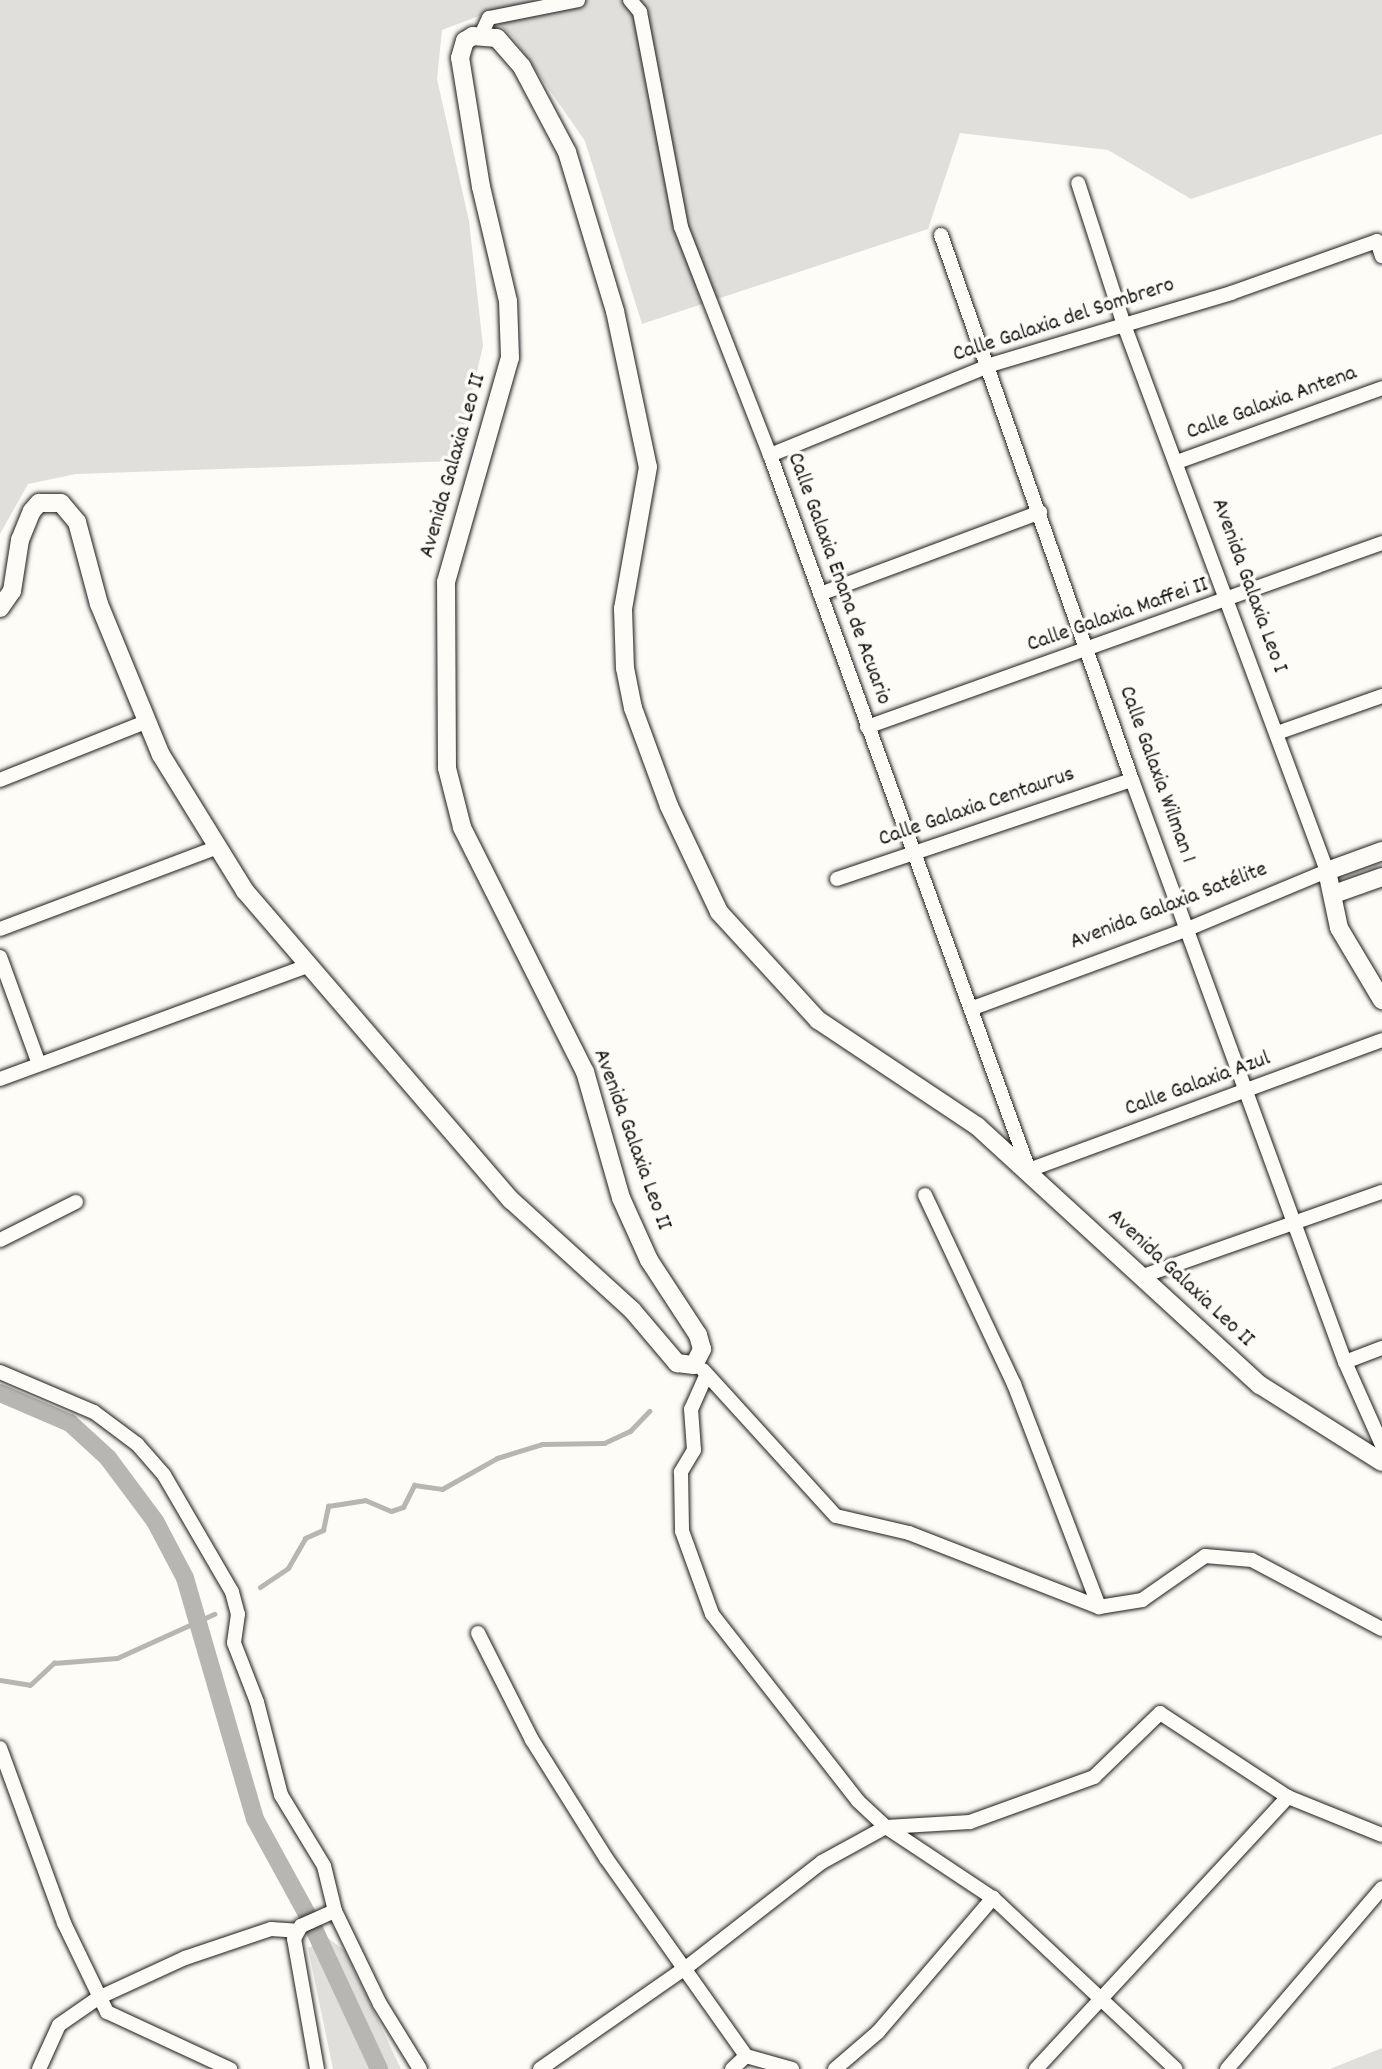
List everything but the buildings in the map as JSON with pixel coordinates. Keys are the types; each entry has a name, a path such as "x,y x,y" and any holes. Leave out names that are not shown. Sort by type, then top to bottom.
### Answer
{"street":[{"path":"481,35 489,18 578,0"},
{"name":"Calle Galaxia Enana de Acuario","path":"629,0 640,12 681,227 769,454 867,727 973,1008 1029,1170"},
{"name":"Avenida Galaxia Leo II","path":"700,1359 698,1335 662,1287 621,1198 585,1072 462,827 447,768 446,582 510,358 508,301 481,187 460,58 465,41 481,35 508,47 549,110 567,152 615,311 648,467 623,608 625,668 633,708 700,877 719,912 758,960 818,1020 932,1093 1029,1170 1139,1277 1260,1385 1382,1462"},
{"name":"Avenida Galaxia Leo I","path":"1078,183 1124,325 1326,870 1334,894 1339,928 1382,1000"},
{"name":"Calle Galaxia Wilman 1","path":"941,234 990,365 1132,780 1250,1091 1345,1363 1382,1445"},
{"name":"Calle Galaxia del Sombrero","path":"769,454 990,365 1124,325 1377,241 1382,256"},
{"name":"Calle Galaxia Antena","path":"1177,462 1382,388"},
{"path":"0,608 12,591 20,540 32,511 39,503 61,503 81,533 99,604 146,722 245,891 307,966 538,1227 632,1310 677,1363 694,1365 700,1359"},
{"path":"820,594 1040,512"},
{"name":"Calle Galaxia Maffei II","path":"867,727 1087,652 1382,543"},
{"path":"1277,733 1382,696"},
{"path":"0,780 146,722"},
{"name":"Calle Galaxia Centaurus","path":"837,879 1132,780"},
{"path":"0,929 218,847"},
{"name":"Avenida Galaxia Satélite","path":"973,1008 1190,928 1326,870 1382,851"},
{"path":"1334,894 1382,877"},
{"path":"0,957 39,1064"},
{"path":"0,1079 307,966"},
{"name":"Calle Galaxia Azul","path":"1029,1170 1250,1091 1382,1040"},
{"path":"1139,1277 1297,1225 1382,1192"},
{"path":"925,1195 1014,1384 1099,1607"},
{"path":"0,1240 76,1202"},
{"path":"1345,1363 1382,1348"},
{"path":"700,1359 705,1378 836,1516 909,1533 1099,1607 1142,1600 1205,1556 1252,1560 1382,1629"},
{"path":"0,1372 94,1412 138,1444 163,1475 232,1592 239,1614 234,1643 257,1702 272,1776 324,1866 335,1912 380,2004 420,2069"},
{"path":"705,1378 691,1409 694,1450 681,1472 682,1531 694,1572 712,1614 858,1801 886,1827 993,1898 1099,2000 1176,2069"},
{"path":"478,1633 532,1740 606,1858 687,1967 746,2056 792,2069"},
{"path":"540,2069 687,1967 822,1862 886,1827 970,1822 1094,1777 1160,1713 1288,1797 1382,1835"},
{"path":"0,1748 98,1998 121,2021 230,2069"},
{"path":"1035,2069 1288,1797"},
{"path":"1227,2069 1382,1888"},
{"path":"835,2069 878,2032 993,1898"},
{"path":"39,2069 60,2025 98,1998 185,1958 271,1929 299,1928 335,1912"},
{"path":"299,1928 294,1953 317,2069"},
{"path":"732,2069 746,2056"}],"shaded area":[{"path":"0,0 1382,0 1382,134 1191,199 1108,150 960,133 928,229 642,324 585,141 512,36 487,13 442,30 437,79 469,221 483,346 456,461 76,474 28,484 0,534"},
{"path":"328,1938 345,1951 401,2069 333,2069 308,1948"},
{"path":"1382,2048 1382,2069 1330,2069"}],"waterway":[{"path":"0,1393 70,1423 108,1458 155,1521 185,1578 255,1819 308,1916 379,2069"},
{"path":"260,1587 288,1568 305,1538 323,1530 328,1506 365,1500 391,1511 403,1507 414,1485 442,1489 497,1458 542,1444 604,1443 630,1431 649,1411"},
{"path":"0,1680 30,1685 54,1663 117,1658 214,1614"}]}
